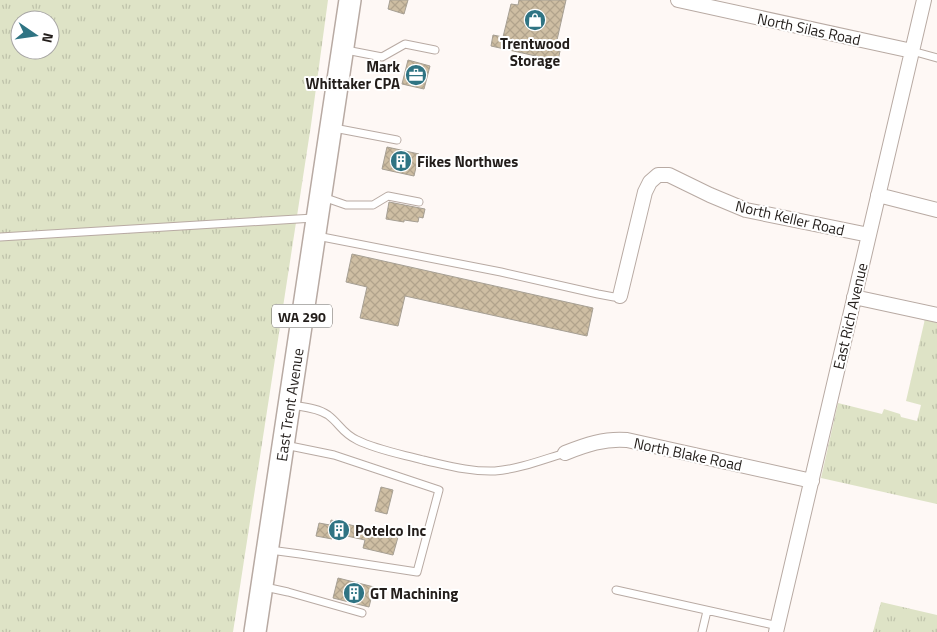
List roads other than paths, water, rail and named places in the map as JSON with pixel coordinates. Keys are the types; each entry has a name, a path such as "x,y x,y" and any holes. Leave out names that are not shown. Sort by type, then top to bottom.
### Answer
{"main road":[{"name":"East Trent Avenue","path":"256,632 350,0"}],"street":[{"name":"North Silas Road","path":"678,0 912,51"},
{"name":"East Rich Avenue","path":"777,629 924,0"},
{"name":"North Keller Road","path":"620,296 645,192 650,182 658,175 669,175 710,196 746,210 868,235"},
{"path":"878,195 937,210"},
{"path":"854,297 937,315"},
{"name":"North Blake Road","path":"565,453 602,441 627,440 812,481"}],"lane":[{"path":"343,49 382,57 405,44 435,50"},
{"path":"912,51 937,58"},
{"path":"331,127 397,140"},
{"path":"320,196 346,204 373,205 388,196 419,202"},
{"path":"0,237 316,226 501,272 598,294 614,297 620,296"},
{"path":"289,405 323,412 330,416 349,437 359,442 393,453 463,469 479,471 509,469 565,453"},
{"path":"268,550 417,572 439,490 334,454 283,444"},
{"path":"262,586 362,613"},
{"path":"616,590 777,629"},
{"path":"702,632 707,611"}],"place":[{"name":"Trentwood Storage","path":"535,20"},
{"name":"Mark Whittaker CPA","path":"416,75"},
{"name":"Fikes Northwes","path":"401,161"},
{"name":"Potelco Inc","path":"339,530"},
{"name":"GT Machining","path":"354,593"}]}
